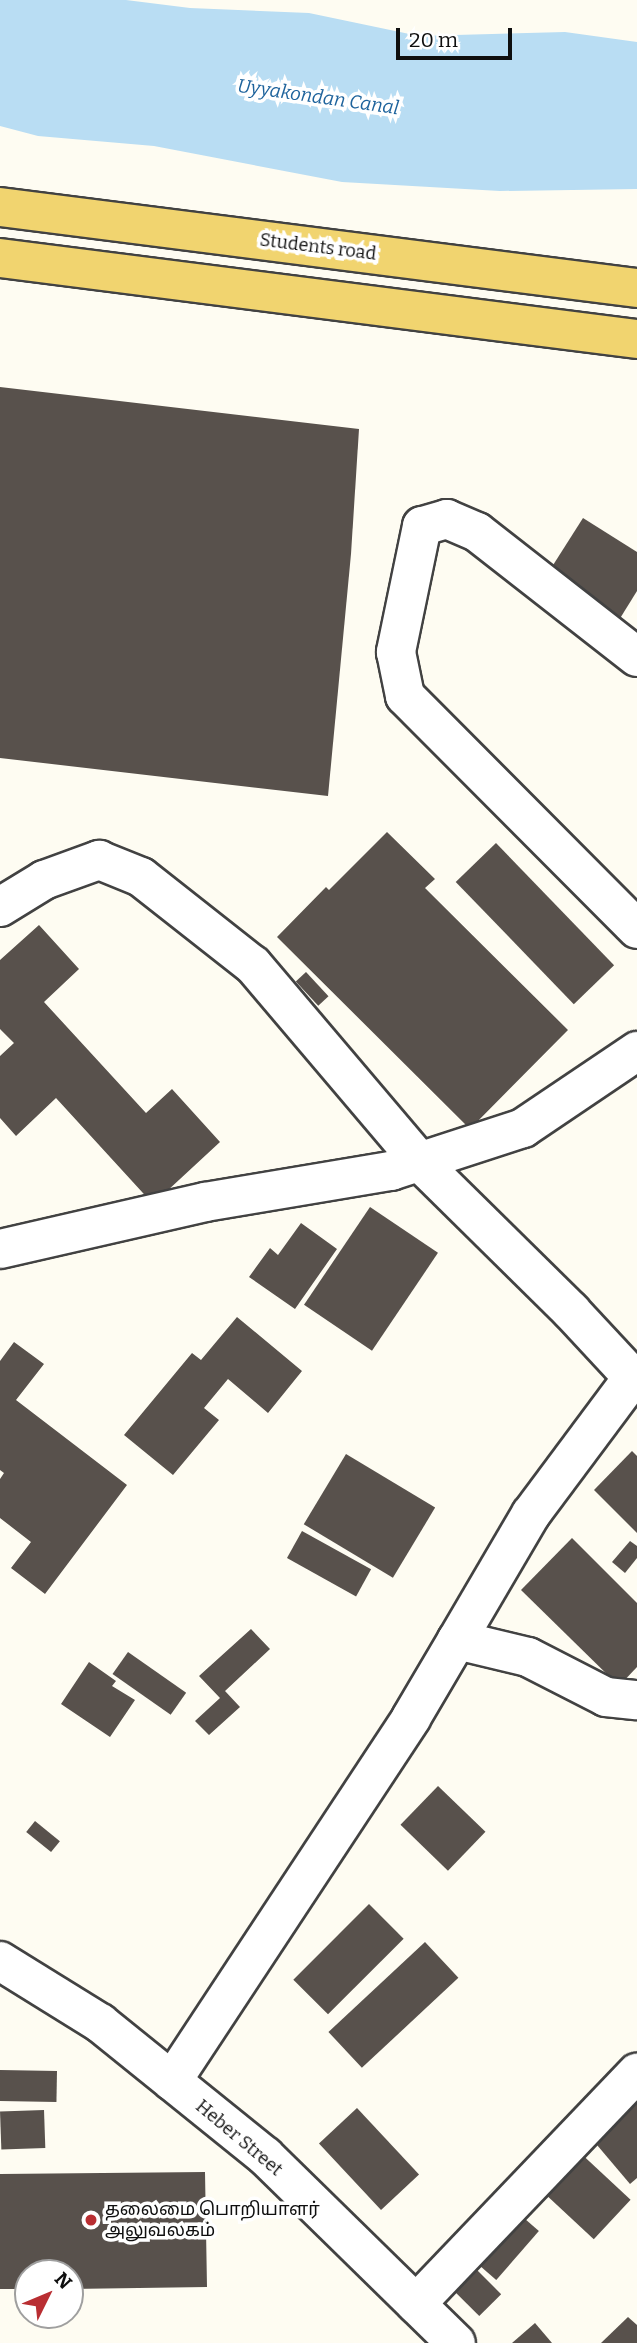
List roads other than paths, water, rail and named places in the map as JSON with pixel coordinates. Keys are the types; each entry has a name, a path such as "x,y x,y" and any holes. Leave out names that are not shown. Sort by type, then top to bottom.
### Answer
{"main road":[{"name":"Students road","path":"0,206 637,288"},
{"path":"0,258 637,339"}],"street":[{"path":"637,657 477,532 447,519 422,526 396,652 405,696 637,929"},
{"path":"0,908 44,880 99,860 141,877 253,965 419,1161 571,1311 635,1380 531,1514 411,1718 172,2081"},
{"path":"4,1254 205,1202 391,1171 523,1128 637,1051"},
{"path":"457,1640 528,1657 606,1697 637,1700"},
{"name":"Heber Street","path":"0,1961 100,2023 265,2156 456,2343"},
{"path":"416,2304 637,2073"}],"water":[{"name":"Uyyakondan Canal","path":"0,0 126,0 190,8 309,13 419,36 565,32 637,42 637,189 500,191 342,182 154,146 38,136 0,126"}],"place":[{"name":"தலைமை பொறியாளர் அலுவலகம்","path":"91,2220"}]}
